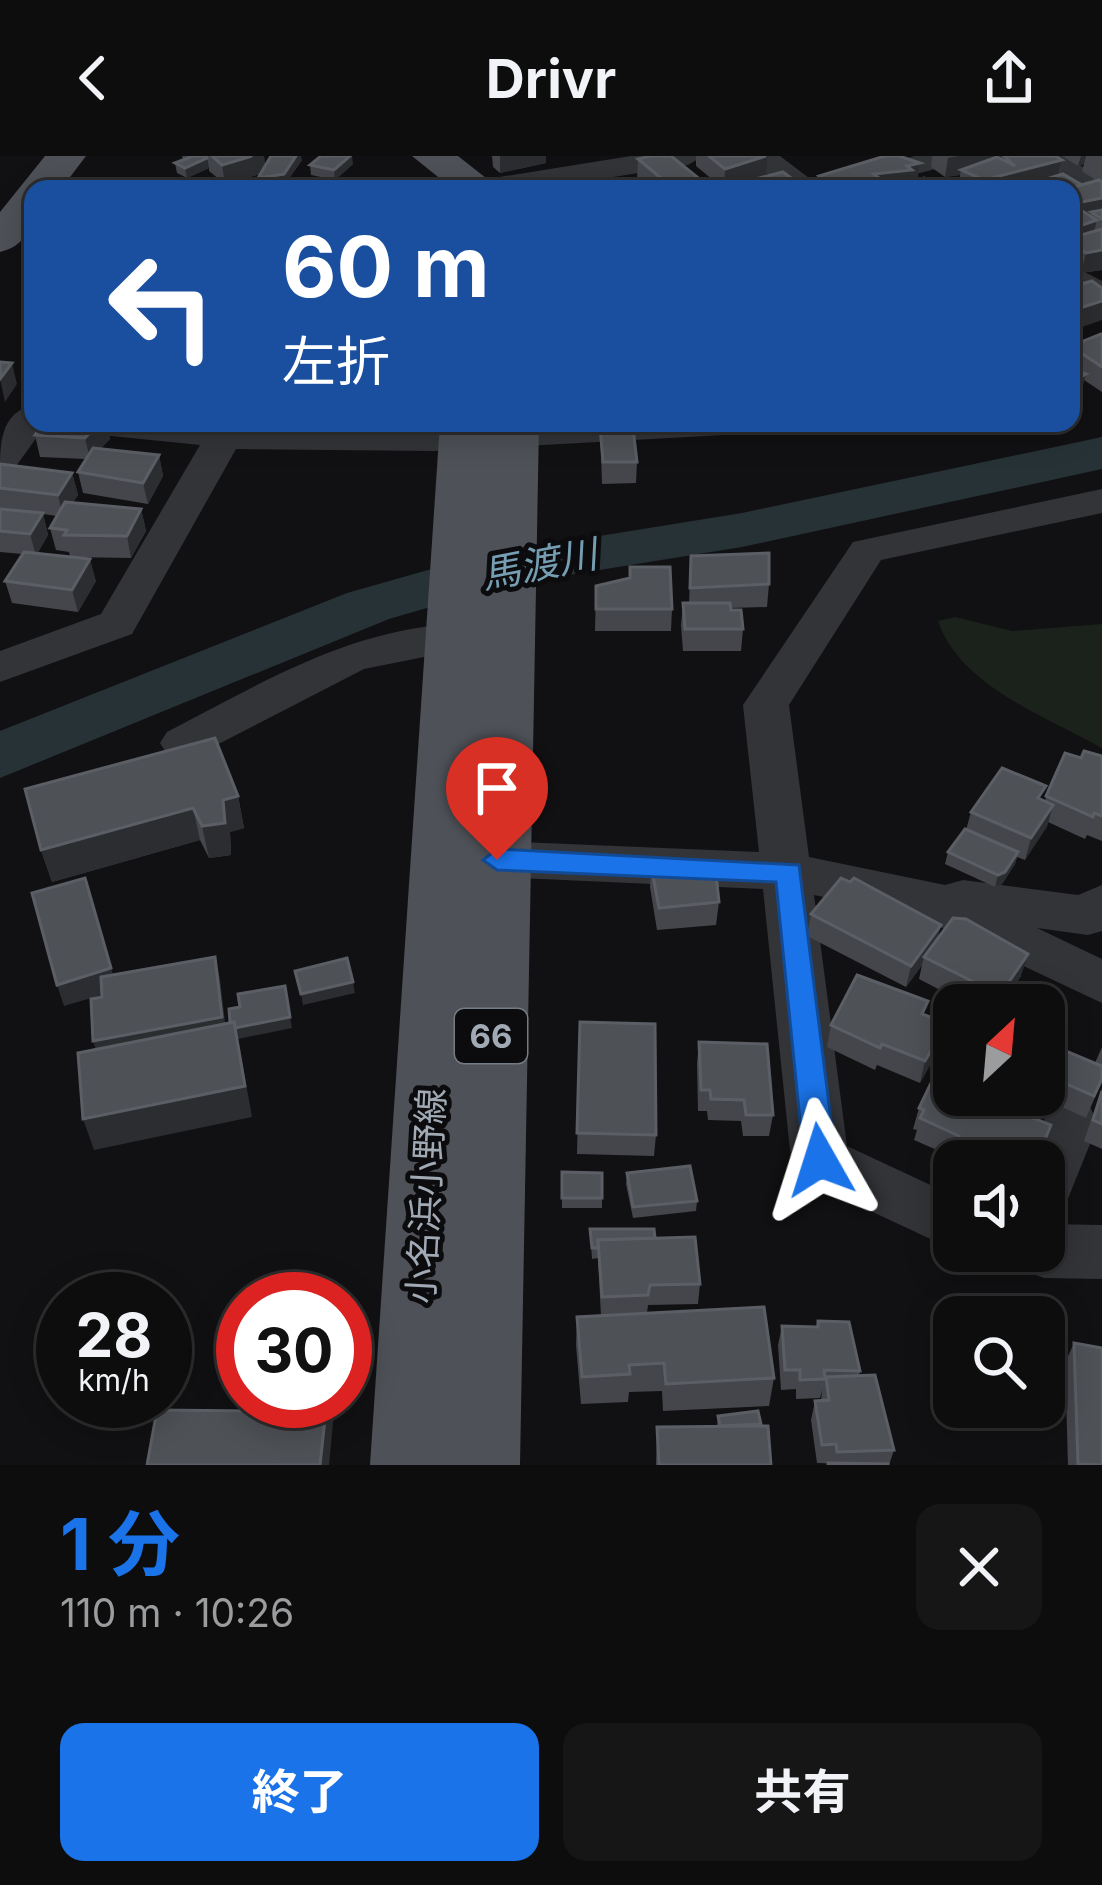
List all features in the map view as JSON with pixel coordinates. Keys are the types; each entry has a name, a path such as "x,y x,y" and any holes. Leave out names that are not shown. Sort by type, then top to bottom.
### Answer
{"main road":[{"path":"47,180 66,156"},
{"path":"416,170 450,180"},
{"path":"0,239 24,208"},
{"name":"小名浜小野線","path":"477,1465 497,860 458,543 488,432"},
{"name":"小名浜小野線","path":"413,1465 471,622 508,522 489,432"}],"street":[{"path":"761,156 792,180"},
{"path":"845,180 905,161 953,156"},
{"path":"1044,156 1102,194"},
{"path":"905,161 933,180"},
{"path":"532,180 688,164"},
{"path":"0,461 24,429"},
{"path":"0,667 117,624 227,432"},
{"path":"933,1214 820,1160 766,705 867,551 1102,501"},
{"path":"184,743 280,692 380,649 471,622"},
{"path":"497,860 789,872 928,899 1102,982"},
{"path":"928,899 956,897 1069,916 1088,916 1102,904"},
{"path":"1064,1140 1070,1124"},
{"path":"1065,1251 1102,1252"}],"shaded area":[{"path":"955,617 1012,631 1102,624 1102,748 1007,697 965,664 938,621"}],"building":[{"path":"193,156 207,158 185,168 175,163"},
{"path":"212,156 252,156 222,165"},
{"path":"271,156 296,156 284,174 258,178"},
{"path":"321,156 350,156 334,170 310,165"},
{"path":"671,156 701,180 663,180 638,159"},
{"path":"709,156 766,156 725,169"},
{"path":"885,156 920,163 907,166 912,170 874,174 879,178 872,180 819,176"},
{"path":"1004,156 1062,160 984,180 961,170 997,157 1015,166"},
{"path":"783,172 794,180 751,180"},
{"path":"1099,180 1102,198 1080,202 1080,185"},
{"path":"1080,210 1097,220 1080,226"},
{"path":"1102,229 1102,250 1086,253 1080,249 1080,235"},
{"path":"1092,281 1102,288 1102,301 1080,308 1080,284"},
{"path":"1102,335 1102,367 1080,352 1080,342"},
{"path":"0,362 12,363 0,379"},
{"path":"37,432 91,432 85,438 35,435"},
{"path":"600,432 633,432 637,462 603,462"},
{"path":"93,448 159,455 143,483 78,472"},
{"path":"0,464 72,473 58,495 0,488"},
{"path":"65,502 141,509 127,536 64,535 67,530 50,528"},
{"path":"0,509 43,513 30,534 0,531"},
{"path":"24,552 90,559 72,590 5,581"},
{"path":"769,553 769,584 690,588 691,556"},
{"path":"630,567 670,567 672,609 596,609 596,586 630,578"},
{"path":"683,603 730,603 731,610 741,610 743,629 685,629"},
{"path":"215,738 238,796 223,800 225,823 202,826 193,808 41,850 25,789"},
{"path":"1084,751 1102,756 1102,816 1094,813 1093,817 1046,796 1065,753 1081,758"},
{"path":"1002,768 1046,786 1038,798 1053,805 1031,838 971,812"},
{"path":"965,829 1018,852 1005,872 998,875 948,852"},
{"path":"715,864 719,902 659,908 651,865"},
{"path":"85,878 111,968 57,985 32,893"},
{"path":"841,878 850,882 854,878 941,925 911,966 811,914"},
{"path":"953,918 966,919 1028,954 1008,984 978,984 924,957"},
{"path":"215,957 222,1017 93,1041 91,999 102,997 101,977"},
{"path":"347,958 353,982 301,994 295,971"},
{"path":"857,975 928,1001 922,1014 933,1018 933,1047 925,1061 882,1044 880,1048 831,1025"},
{"path":"285,986 290,1017 235,1028 230,1022 229,1009 240,1007 238,994"},
{"path":"234,1022 245,1086 83,1119 78,1053"},
{"path":"580,1022 655,1024 656,1135 577,1133"},
{"path":"699,1042 767,1044 773,1115 746,1115 744,1100 711,1099 710,1090 701,1090"},
{"path":"1065,1051 1102,1066 1094,1096 1065,1083"},
{"path":"933,1079 933,1116 1028,1116 1051,1125 1045,1140 958,1140 959,1136 920,1118 924,1110 919,1108"},
{"path":"1102,1091 1102,1124 1093,1120"},
{"path":"690,1166 697,1201 633,1207 627,1173"},
{"path":"562,1172 602,1173 602,1198 562,1198"},
{"path":"590,1229 654,1229 655,1238 598,1240 598,1248 592,1248"},
{"path":"695,1237 700,1284 650,1285 648,1295 602,1297 598,1240"},
{"path":"764,1307 774,1378 666,1384 664,1363 629,1365 630,1374 582,1377 577,1317"},
{"path":"818,1321 849,1322 860,1371 824,1370 825,1379 800,1380 800,1370 785,1370 782,1326 818,1327"},
{"path":"1074,1343 1102,1348 1102,1465 1078,1464"},
{"path":"875,1375 894,1450 837,1452 836,1444 822,1445 815,1401 829,1400 826,1377"},
{"path":"192,1410 216,1411 216,1428 324,1428 320,1465 147,1465 154,1428 192,1428"},
{"path":"758,1411 761,1424 720,1426 718,1416"},
{"path":"768,1426 771,1465 659,1465 657,1427"}],"waterway":[{"name":"馬渡川","path":"0,756 368,606 501,568 742,530 1102,453"}],"route":[{"path":"497,860 789,872 820,1160"}]}
